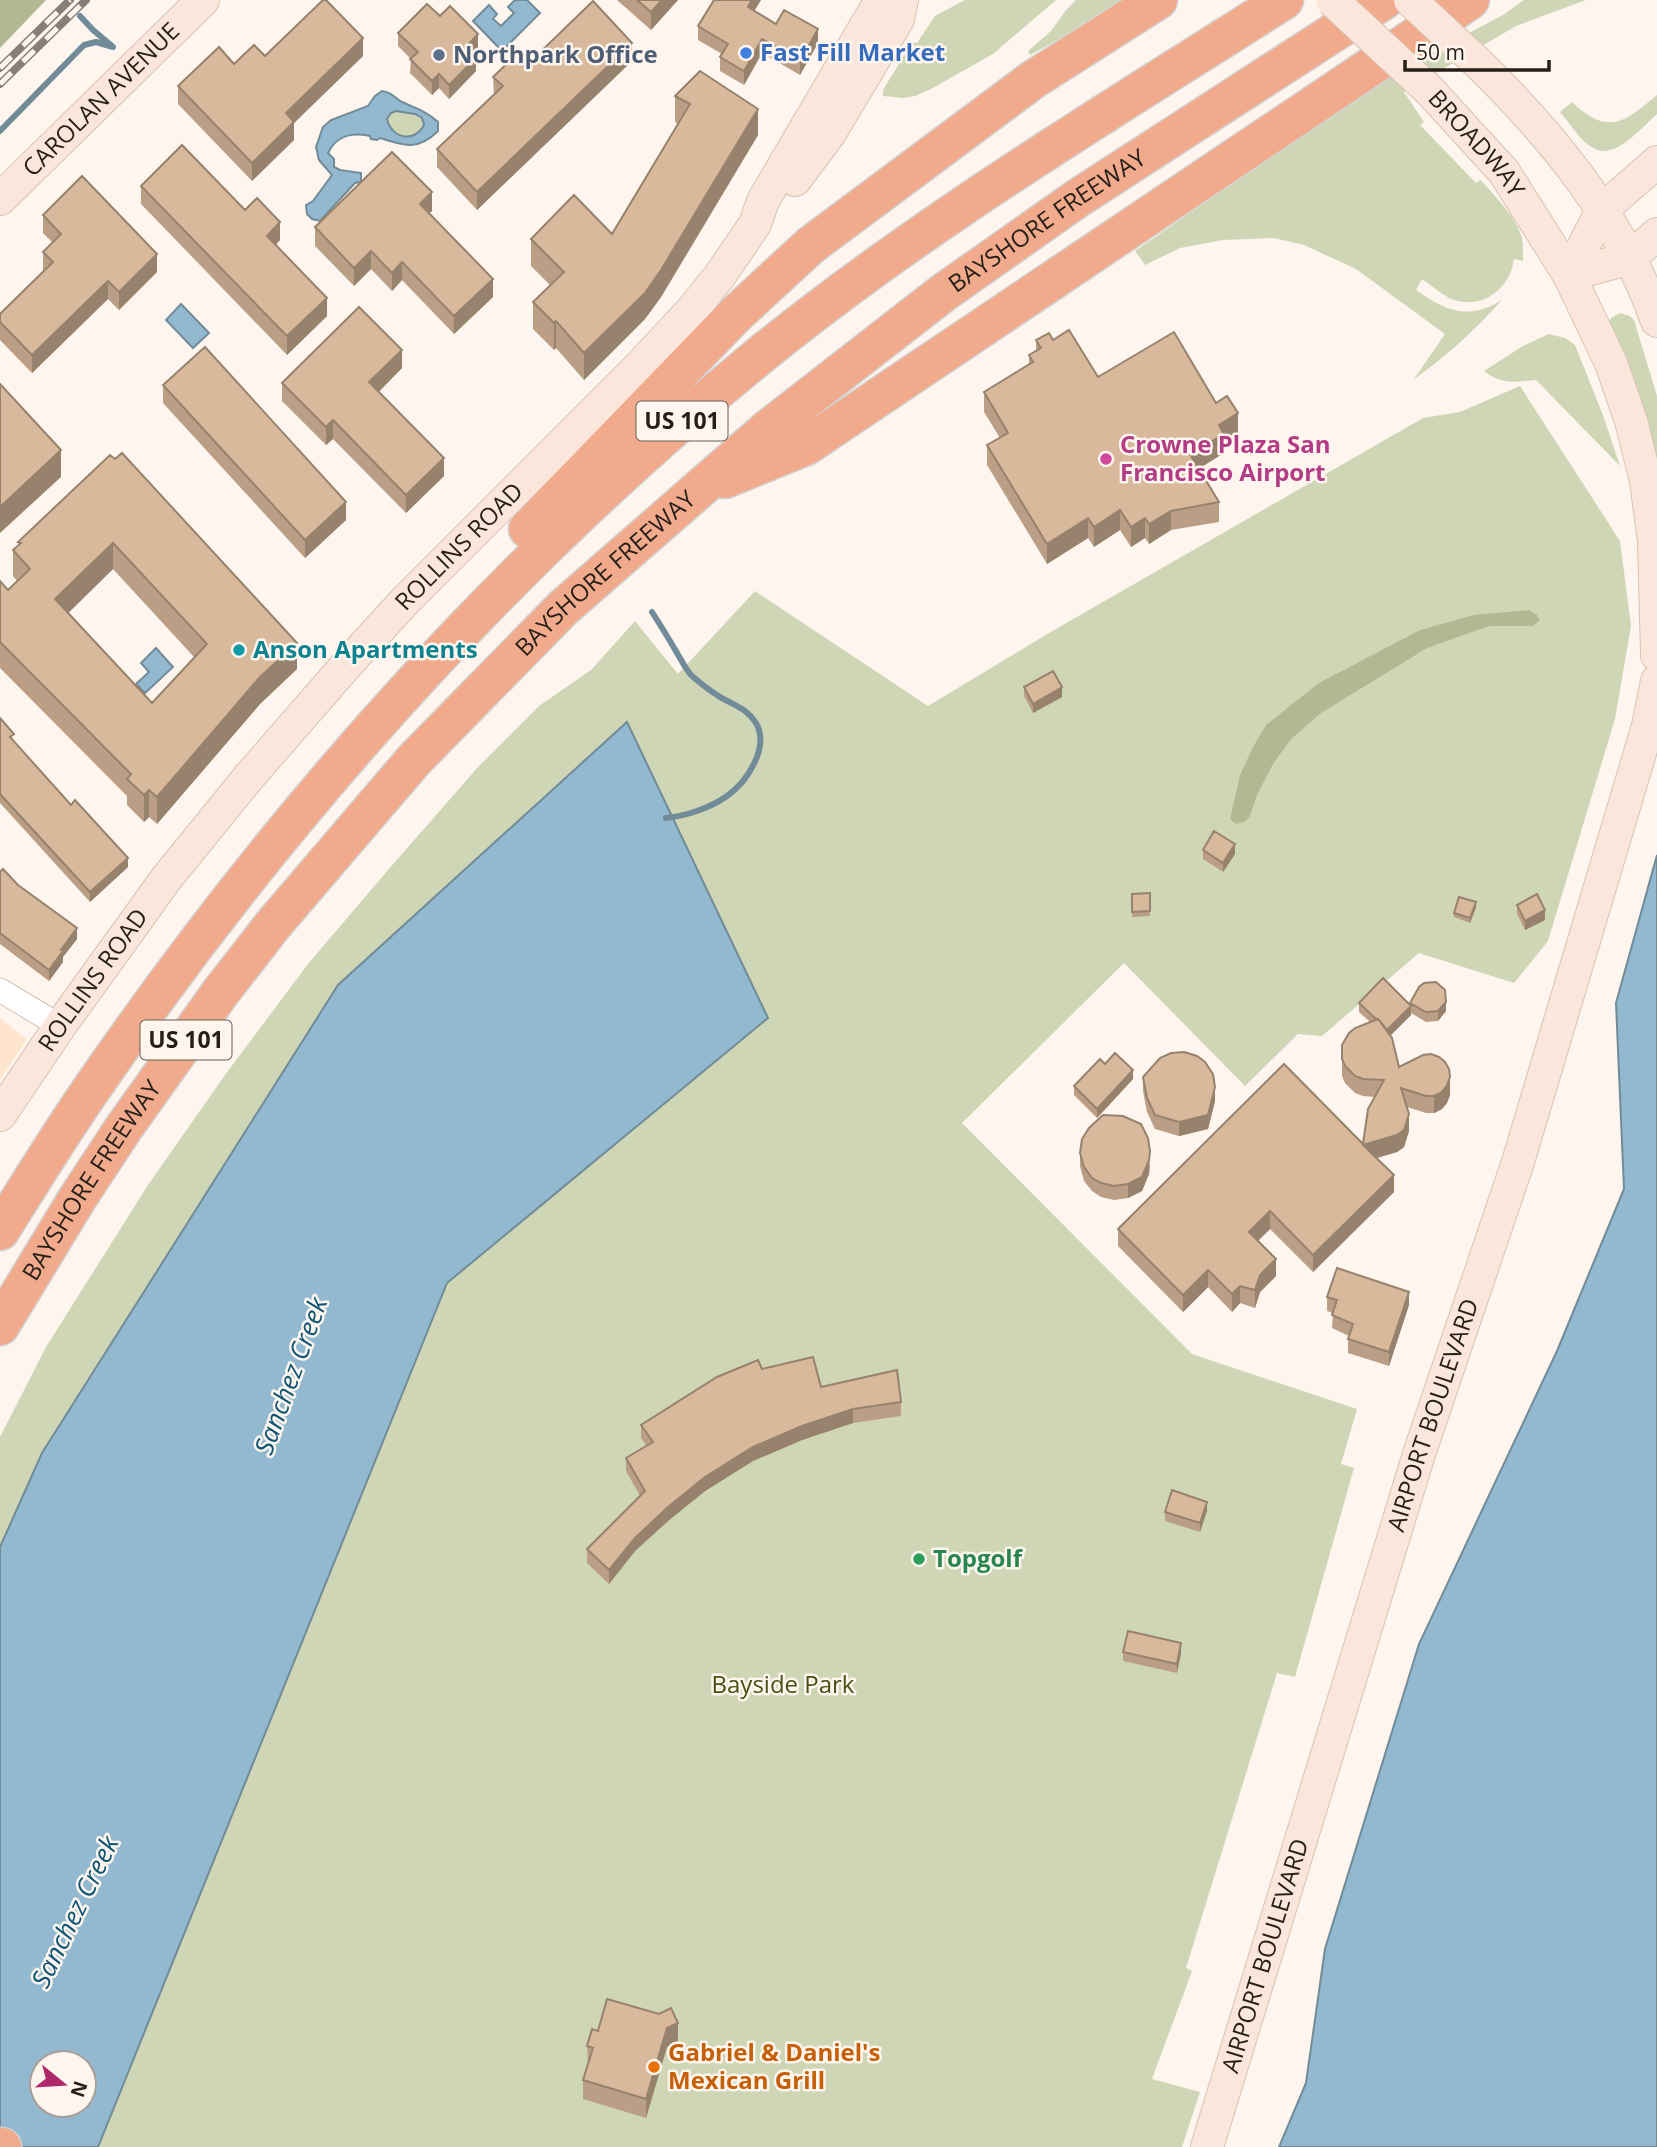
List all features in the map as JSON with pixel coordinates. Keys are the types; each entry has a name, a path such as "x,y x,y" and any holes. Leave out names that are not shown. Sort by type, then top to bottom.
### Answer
{"highway":[{"path":"184,960 251,832 407,654 734,316 811,245 1034,79 1158,0"},
{"name":"BAYSHORE FREEWAY","path":"0,1231 85,1098 184,960 286,830 394,706 506,586 565,528 687,417 781,339 901,250 1013,174 1284,0"},
{"name":"BAYSHORE FREEWAY","path":"0,1326 34,1267 123,1129 171,1060 272,926 414,760 563,608 768,429 943,293 1145,154 1384,0"},
{"path":"694,492 806,446 1470,0"},
{"path":"0,1351 34,1267"}],"main road":[{"name":"CAROLAN AVENUE","path":"0,199 203,0"},
{"name":"ROLLINS ROAD","path":"755,224 763,201 883,0"},
{"name":"ROLLINS ROAD","path":"0,1115 60,1026 166,879 314,701 455,549 640,366 707,291 755,224 772,210 830,133 898,19 902,0"},
{"name":"BROADWAY","path":"1332,0 1430,91 1504,172 1569,275"},
{"path":"1410,0 1477,62 1546,133 1577,173 1630,257 1657,321"},
{"path":"1569,275 1602,210 1657,162"},
{"path":"1569,275 1630,257 1657,234"},
{"path":"1569,275 1611,363 1637,441 1646,481 1654,541 1657,655"},
{"name":"AIRPORT BOULEVARD","path":"1208,2147 1419,1454 1518,1161 1648,726 1657,681"}],"street":[{"path":"0,990 60,1026"}],"shaded area":[{"path":"0,1018 27,1039 0,1080"}],"green space":[{"path":"0,0 46,0 0,48"},
{"path":"965,0 1056,0 993,54 929,90 903,98 883,96 883,90 912,42 917,43 935,16"},
{"path":"1076,0 1131,0 1030,55 1028,51 1051,31"},
{"path":"1524,0 1586,0 1516,26 1404,92 1424,122 1420,125 1476,183 1481,180 1510,214 1522,238 1523,249 1523,261 1514,259 1507,280 1500,289 1482,300 1461,302 1449,298 1422,279 1416,290 1447,308 1458,311 1478,310 1502,300 1460,342 1414,379 1445,334 1356,269 1304,245 1274,238 1223,240 1180,248 1145,265 1135,251 1386,77 1503,15"},
{"path":"1657,95 1657,114 1628,141 1610,150 1601,151 1588,145 1560,112 1572,102 1596,119 1616,122 1635,113"},
{"path":"397,111 422,118 424,125 420,131 415,135 403,136 393,131 387,119 391,113"},
{"path":"1620,313 1634,320 1657,396 1657,489 1608,325 1611,318"},
{"path":"1549,334 1565,338 1575,345 1620,466 1536,380 1503,381 1484,371 1523,346"},
{"name":"Bayside Park","path":"1520,386 1620,541 1631,626 1615,719 1548,941 1514,983 1419,953 1322,1036 1298,1034 1245,1086 1124,963 962,1123 1192,1354 1357,1409 1341,1464 1354,1468 1295,1677 1277,1673 1186,1968 1192,1971 1152,2079 1200,2092 1182,2147 98,2147 447,1283 768,1018 42,1453 0,1547 0,1437 46,1347 148,1185 225,1075 308,964 479,766 539,706 591,670 635,621 678,674 755,591 928,706 1049,633 1423,418 1460,412"},
{"path":"1529,610 1540,620 1533,626 1489,626 1427,648 1321,713 1291,739 1273,764 1249,818 1236,824 1230,819 1240,775 1266,725 1319,683 1420,630 1474,615"}],"water":[{"path":"515,0 527,0 540,13 502,51 473,21 489,5 497,14 493,19 501,26 514,13 508,7"},
{"path":"382,91 386,92 426,113 438,122 438,131 424,142 410,145 380,138 371,139 370,136 363,135 340,139 328,153 334,159 334,167 361,173 361,182 355,183 320,221 312,219 307,214 306,205 313,201 332,175 319,160 316,147 323,127 331,120 368,106","holes":["396,111 422,118 424,125 415,135 398,134 393,131 387,119"]},
{"path":"181,304 209,333 193,348 166,320"},
{"path":"156,648 173,667 145,693 136,684 149,672 141,663"},
{"path":"627,722 768,1018 447,1283 98,2147 0,2147 0,1547 42,1453 338,985"},
{"path":"1657,855 1657,2147 1279,2147 1306,2083 1325,1949 1419,1644 1557,1351 1624,1189 1616,1003"}],"building":[{"path":"323,0 363,38 286,113 294,122 252,163 178,86 219,47 234,64 254,45 265,56"},
{"path":"637,0 662,0 651,12"},
{"path":"714,0 752,0 748,7 776,24 784,10 818,29 800,61 762,39 744,71 720,57 728,44 698,26"},
{"path":"593,1 632,43 477,192 437,149 503,86 493,77 519,52 529,63"},
{"name":"Northpark Office","path":"427,4 440,16 450,6 478,34 466,47 476,58 449,85 439,74 432,81 410,59 418,52 398,33"},
{"path":"700,71 758,109 645,293 584,353 556,321 554,323 533,302 564,272 531,239 574,195 612,234 690,104 675,96"},
{"path":"182,145 245,210 257,198 280,222 267,236 327,298 287,336 141,186"},
{"path":"392,152 432,192 420,204 493,279 454,316 402,262 392,273 371,251 354,268 315,227"},
{"path":"82,176 157,254 119,292 108,281 32,355 0,322 0,314 53,262 43,252 61,234 43,215"},
{"path":"359,307 402,350 369,382 444,458 406,495 333,420 326,427 282,383"},
{"name":"Crowne Plaza San Francisco Airport","path":"1069,330 1098,377 1174,332 1216,403 1227,396 1238,413 1219,425 1224,434 1190,454 1219,502 1171,511 1149,524 1145,518 1131,527 1120,510 1094,527 1088,518 1047,544 987,445 1008,433 984,392 1033,362 1029,355 1041,348 1036,340 1049,333 1053,340"},
{"path":"205,347 346,502 305,540 163,385"},
{"path":"0,384 61,450 0,507"},
{"name":"Anson Apartments","path":"122,453 297,643 260,677 157,797 149,790 144,795 127,779 131,774 0,642 0,581 8,590 30,569 13,550 21,543 18,542 110,455 115,459","holes":["113,543 207,644 152,703 55,599"]},
{"path":"1053,671 1062,687 1033,704 1024,687"},
{"path":"0,718 14,734 10,737 71,805 75,800 128,858 90,892 0,794"},
{"path":"1214,831 1235,844 1223,863 1203,850"},
{"path":"3,869 18,885 77,928 49,970 0,933 0,872"},
{"path":"1150,893 1150,911 1132,912 1132,894"},
{"path":"1537,894 1545,910 1525,921 1517,905"},
{"path":"1459,897 1476,902 1470,918 1454,913"},
{"path":"1383,978 1411,1006 1387,1030 1359,1003"},
{"path":"1436,982 1445,990 1446,1002 1438,1011 1426,1012 1410,1003 1419,987 1424,983"},
{"path":"1378,1019 1392,1038 1399,1067 1431,1054 1445,1062 1450,1077 1442,1092 1434,1096 1401,1088 1409,1114 1404,1130 1397,1135 1363,1145 1394,1175 1313,1255 1270,1211 1249,1232 1276,1259 1260,1275 1255,1290 1240,1286 1232,1294 1208,1270 1183,1295 1118,1229 1284,1064 1363,1144 1368,1109 1384,1080 1355,1076 1342,1059 1342,1045 1355,1028"},
{"path":"1184,1052 1205,1062 1213,1074 1215,1087 1208,1115 1179,1122 1155,1115 1147,1098 1143,1077 1160,1058 1171,1053"},
{"path":"1115,1053 1133,1070 1097,1109 1074,1086 1100,1059 1105,1064"},
{"path":"1103,1115 1123,1116 1141,1124 1148,1138 1149,1160 1142,1177 1128,1184 1114,1186 1101,1183 1092,1178 1084,1167 1080,1153 1082,1139"},
{"path":"1337,1268 1409,1292 1389,1352 1348,1339 1353,1324 1332,1315 1337,1300 1327,1297"},
{"path":"813,1357 821,1387 897,1370 901,1402 853,1409 802,1426 753,1447 705,1477 668,1507 635,1538 609,1570 587,1549 645,1491 626,1458 653,1442 641,1425 717,1377 758,1360 762,1369"},
{"path":"1172,1490 1207,1502 1200,1523 1165,1512"},
{"path":"1128,1631 1181,1643 1177,1664 1123,1652"},
{"path":"607,1999 659,2014 671,2008 678,2023 667,2028 646,2099 583,2080 593,2048 587,2046 592,2029 598,2031"}],"waterway":[{"name":"Sanchez Creek","path":"80,16 112,46"},
{"path":"0,131 84,45 96,42 113,47"},
{"name":"Sanchez Creek","path":"652,612 690,674 714,693 748,713 760,732 754,763 735,790 706,808 666,818"}],"railway":[{"path":"0,68 70,0"},
{"path":"0,84 86,0"}],"place":[{"name":"Fast Fill Market","path":"746,53"},
{"name":"Northpark Office","path":"439,55"},
{"name":"Crowne Plaza San Francisco Airport","path":"1106,459"},
{"name":"Anson Apartments","path":"239,650"},
{"name":"Topgolf","path":"919,1559"},
{"name":"Gabriel & Daniel's Mexican Grill","path":"654,2067"}]}
